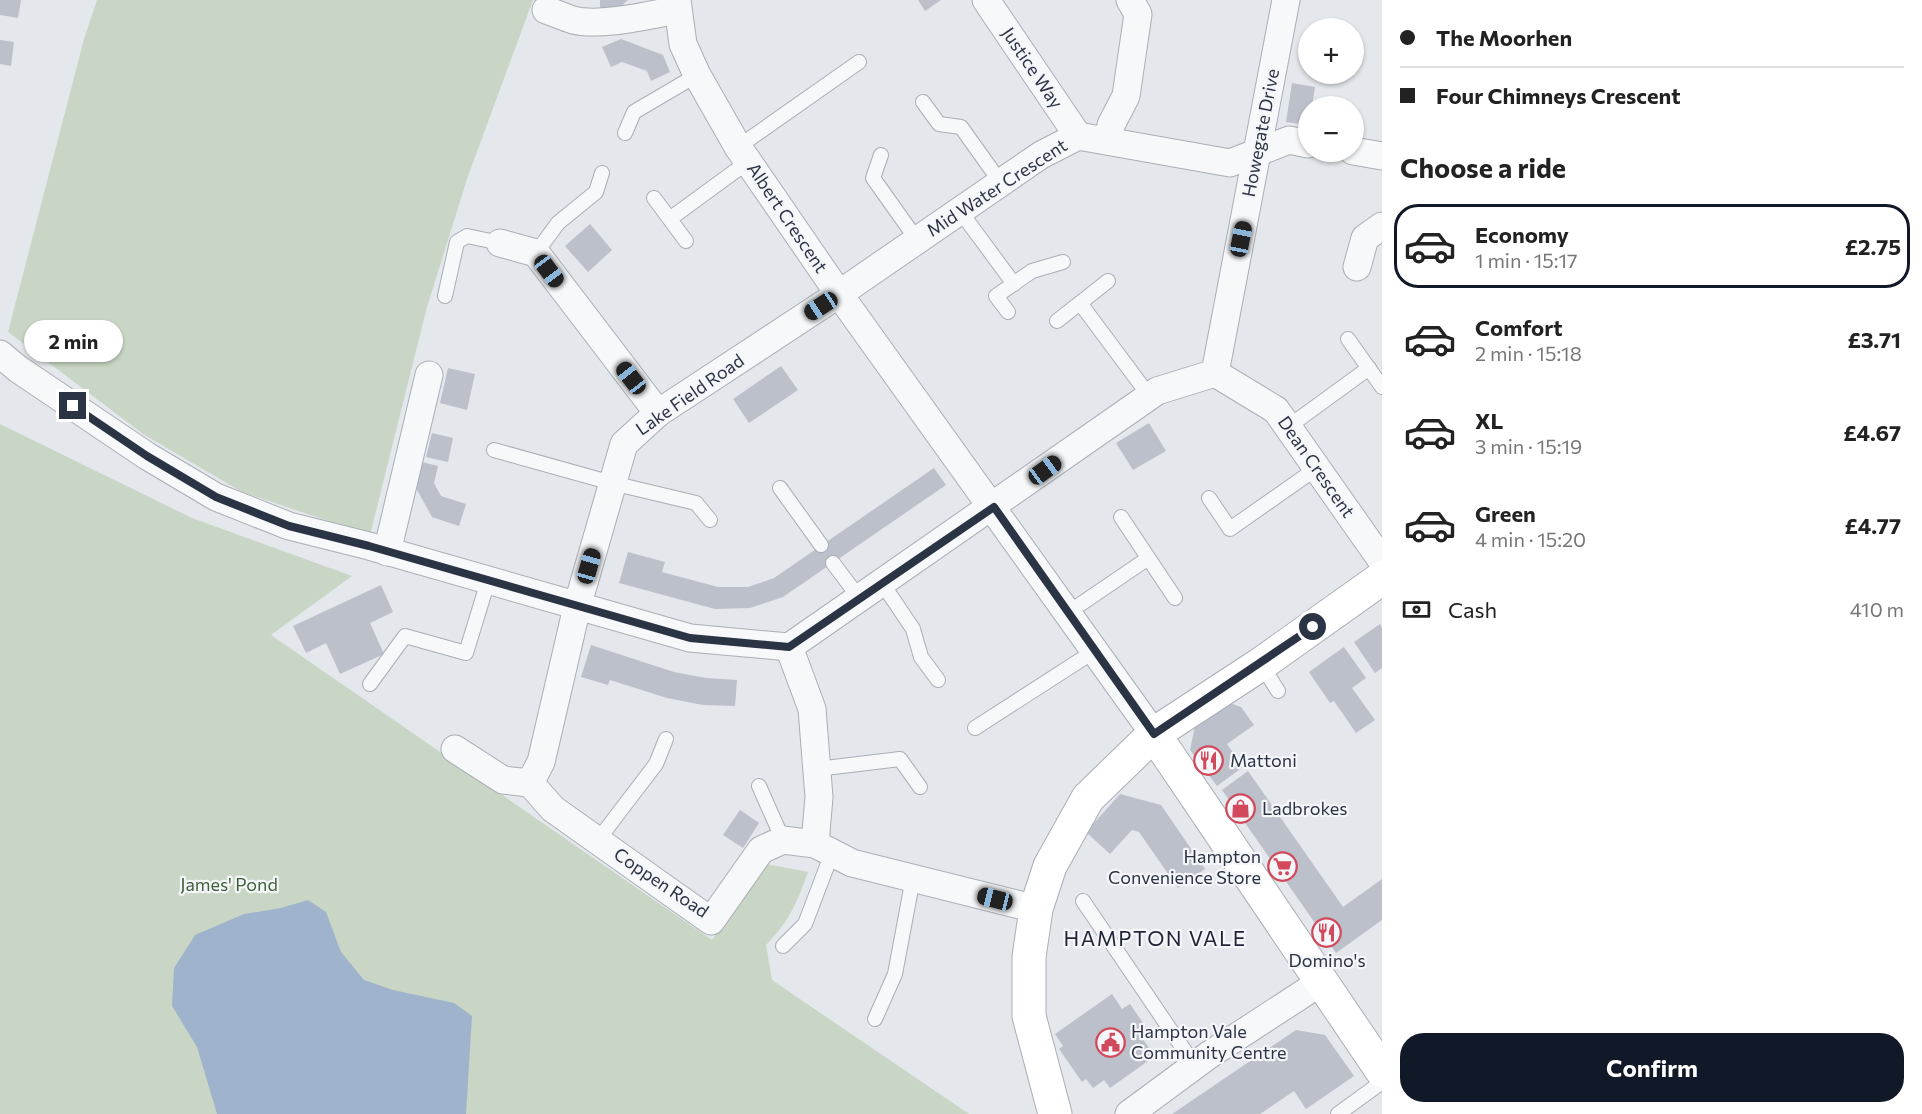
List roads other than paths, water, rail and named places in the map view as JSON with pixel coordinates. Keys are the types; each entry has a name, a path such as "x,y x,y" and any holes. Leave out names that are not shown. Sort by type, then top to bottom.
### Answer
{"street":[{"name":"Justice Way","path":"986,0 1078,136"},
{"path":"1108,141 1111,125 1126,96 1138,14 1130,0"},
{"name":"Howegate Drive","path":"1215,373 1286,0"},
{"path":"546,10 574,20 588,21 630,18 677,5"},
{"name":"Albert Crescent","path":"677,5 683,44 697,75 744,154 839,294 994,507 1154,734"},
{"name":"Mid Water Crescent","path":"839,294 1041,155 1078,136 1230,163 1258,150 1289,141 1298,142"},
{"path":"1364,153 1382,156"},
{"path":"1357,267 1365,238 1382,226"},
{"path":"500,243 536,253 658,413"},
{"name":"Lake Field Road","path":"577,607 624,444 658,413 839,294"},
{"path":"0,354 18,369 147,456 216,497 289,526 690,638 789,647 994,507 1157,391 1215,373"},
{"name":"Dean Crescent","path":"1215,373 1276,410 1382,561"},
{"path":"387,552 429,375"},
{"path":"1055,1114 1029,1016 1029,957 1036,909 1050,866 1088,798 1154,734 1261,664 1382,578"},
{"path":"455,749 503,780 530,783 541,762 577,607"},
{"path":"789,647 812,709 824,848"},
{"path":"1154,734 1382,1071"},
{"name":"Coppen Road","path":"530,783 553,809 711,921 761,850 783,840"},
{"path":"783,840 824,848 852,863 1036,909"},
{"path":"1129,1114 1194,1066 1321,982"}],"lane":[{"path":"671,218 744,154 859,62"},
{"path":"625,134 634,112 697,75"},
{"path":"924,102 939,124 961,127 1001,183"},
{"path":"881,155 873,178 917,240"},
{"path":"536,253 558,224 596,192 602,174"},
{"path":"654,198 686,241"},
{"path":"960,211 1014,284"},
{"path":"445,296 457,242 467,236 500,243"},
{"path":"1008,312 996,296 1032,271 1063,262"},
{"path":"1057,321 1108,281"},
{"path":"1080,303 1150,397"},
{"path":"1348,339 1382,387"},
{"path":"1288,427 1369,368"},
{"path":"494,450 612,483 696,502 710,520"},
{"path":"1209,498 1230,529 1317,468"},
{"path":"780,488 821,546"},
{"path":"1121,517 1175,598"},
{"path":"1069,612 1147,559"},
{"path":"833,563 860,599"},
{"path":"370,684 405,636 466,653 488,581"},
{"path":"882,584 913,629 921,657 938,680"},
{"path":"975,728 1096,650"},
{"path":"1261,664 1278,692"},
{"path":"598,840 656,764 666,739"},
{"path":"817,769 900,759 920,787"},
{"path":"759,786 783,840"},
{"path":"783,946 805,924 824,848"},
{"path":"875,1019 895,974 914,878"},
{"path":"1083,901 1194,1066"},
{"path":"1338,1114 1382,1082"}],"water":[{"name":"James' Pond","path":"308,900 326,912 341,952 364,980 393,990 454,1003 472,1016 466,1114 217,1114 197,1047 172,1006 174,968 195,935 244,914 281,908"}],"place":[{"name":"Mattoni","path":"1209,761"},
{"name":"Ladbrokes","path":"1241,809"},
{"name":"Hampton Convenience Store","path":"1282,867"},
{"name":"Domino's","path":"1327,932"},
{"name":"Hampton Vale Community Centre","path":"1110,1042"}],"district":[{"name":"HAMPTON VALE","path":"1155,939"}]}
